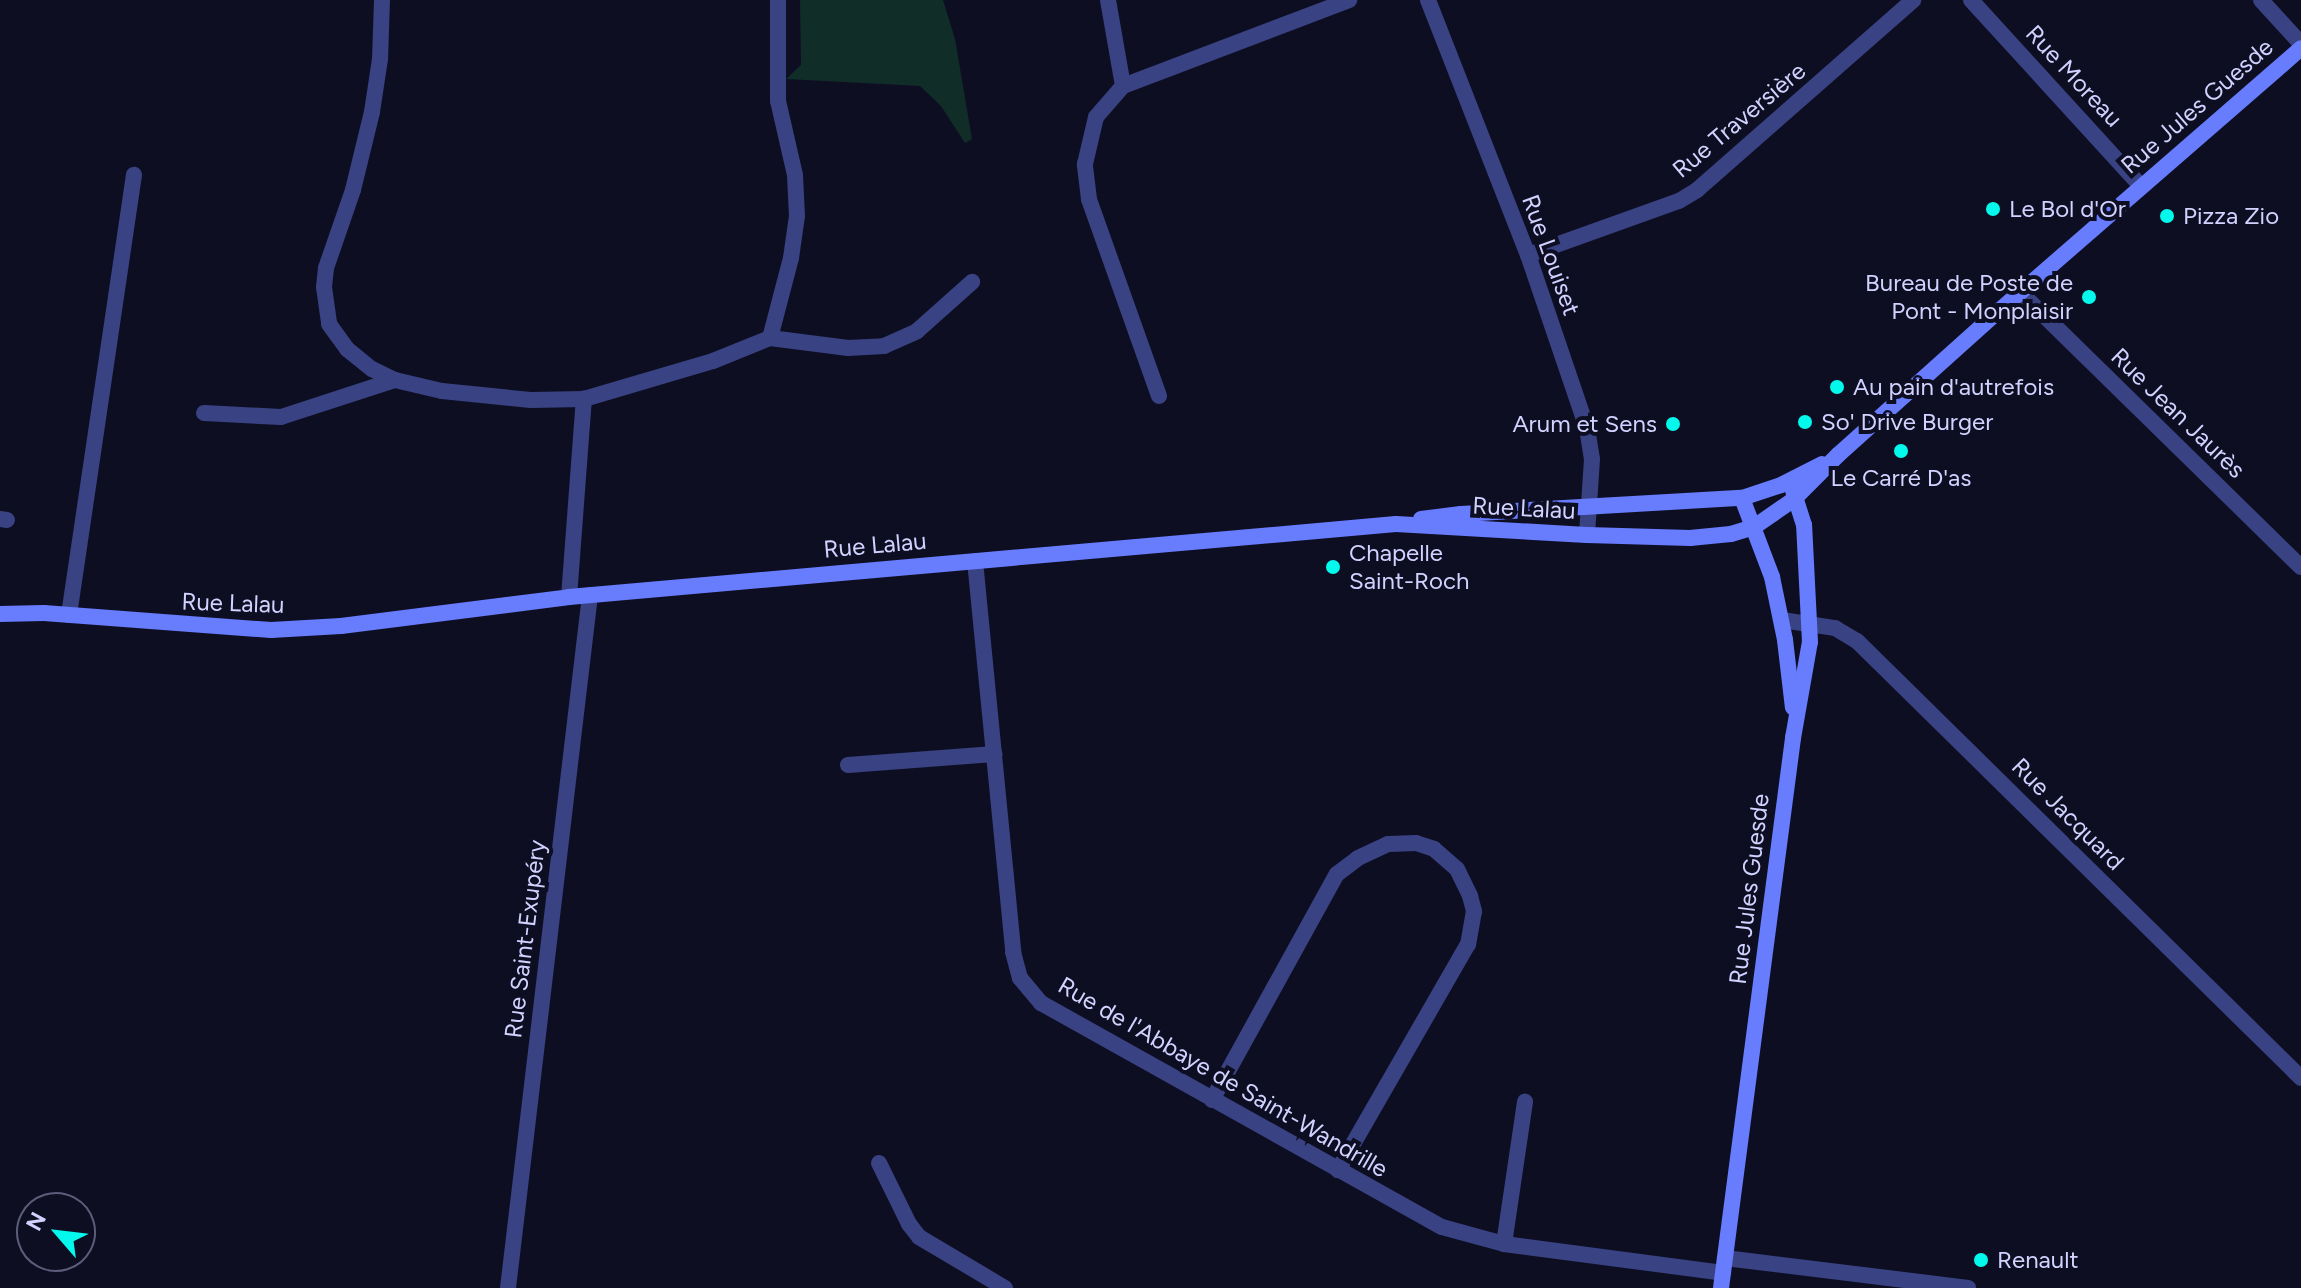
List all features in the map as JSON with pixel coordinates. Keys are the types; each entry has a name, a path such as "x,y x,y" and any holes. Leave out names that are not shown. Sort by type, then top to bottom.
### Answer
{"main road":[{"name":"Rue Jules Guesde","path":"1754,527 1797,497 1838,455 2020,292 2301,46"},
{"name":"Rue Jules Guesde","path":"1396,524 1461,514 1742,498 1790,481 1838,455"},
{"name":"Rue Jules Guesde","path":"1723,1273 1793,738 1809,659 1811,623 1804,525 1790,481"},
{"path":"1742,498 1768,565 1782,620 1793,700 1793,738"},
{"name":"Rue Lalau","path":"0,614 69,615 271,630 341,626 590,595 1396,524 1690,538 1754,527"}],"street":[{"path":"382,0 381,45 372,112 362,160 326,268 324,287 329,324 347,349 372,369 395,380 431,389 504,399 584,399 675,373 770,338 848,348 884,346 917,331 972,282"},
{"path":"770,338 791,258 797,216 795,175 778,101 778,0"},
{"path":"1108,0 1123,86"},
{"path":"1159,396 1093,216 1085,182 1087,146 1096,117 1123,86 1349,0"},
{"name":"Rue Louiset","path":"1428,0 1528,255 1591,444 1587,535"},
{"name":"Rue Traversière","path":"1528,255 1679,201 1697,190 1913,0"},
{"name":"Rue Moreau","path":"1971,0 2141,186"},
{"path":"2261,0 2301,46"},
{"path":"69,615 134,175"},
{"name":"Rue Jean Jaurès","path":"2020,292 2301,567"},
{"path":"204,413 281,417 395,380"},
{"path":"569,597 584,399"},
{"name":"Rue de l'Abbaye de Saint-Wandrille","path":"975,561 1013,952 1020,978 1053,1011 1442,1227 1504,1244 1723,1273 1968,1288"},
{"name":"Rue Saint-Exupéry","path":"508,1288 590,595"},
{"name":"Rue Jacquard","path":"1782,620 1835,628 1857,641 2301,1078"},
{"path":"848,765 995,754"},
{"path":"1212,1100 1337,874 1358,858 1388,844 1416,843 1434,849 1457,869 1470,896 1474,911 1468,944 1338,1170"},
{"path":"1504,1244 1525,1102"},
{"path":"879,1163 909,1224 919,1237 1005,1288"}],"green space":[{"path":"800,0 943,0 955,39 972,139 965,143 941,106 920,86 786,79 801,65"}],"place":[{"name":"Le Bol d'Or","path":"1993,209"},
{"name":"Pizza Zio","path":"2167,216"},
{"name":"Bureau de Poste de Pont - Monplaisir","path":"2089,297"},
{"name":"Au pain d'autrefois","path":"1837,387"},
{"name":"So' Drive Burger","path":"1805,422"},
{"name":"Arum et Sens","path":"1673,424"},
{"name":"Le Carré D'as","path":"1901,451"},
{"name":"Chapelle Saint-Roch","path":"1333,567"},
{"name":"Renault","path":"1981,1260"}]}
